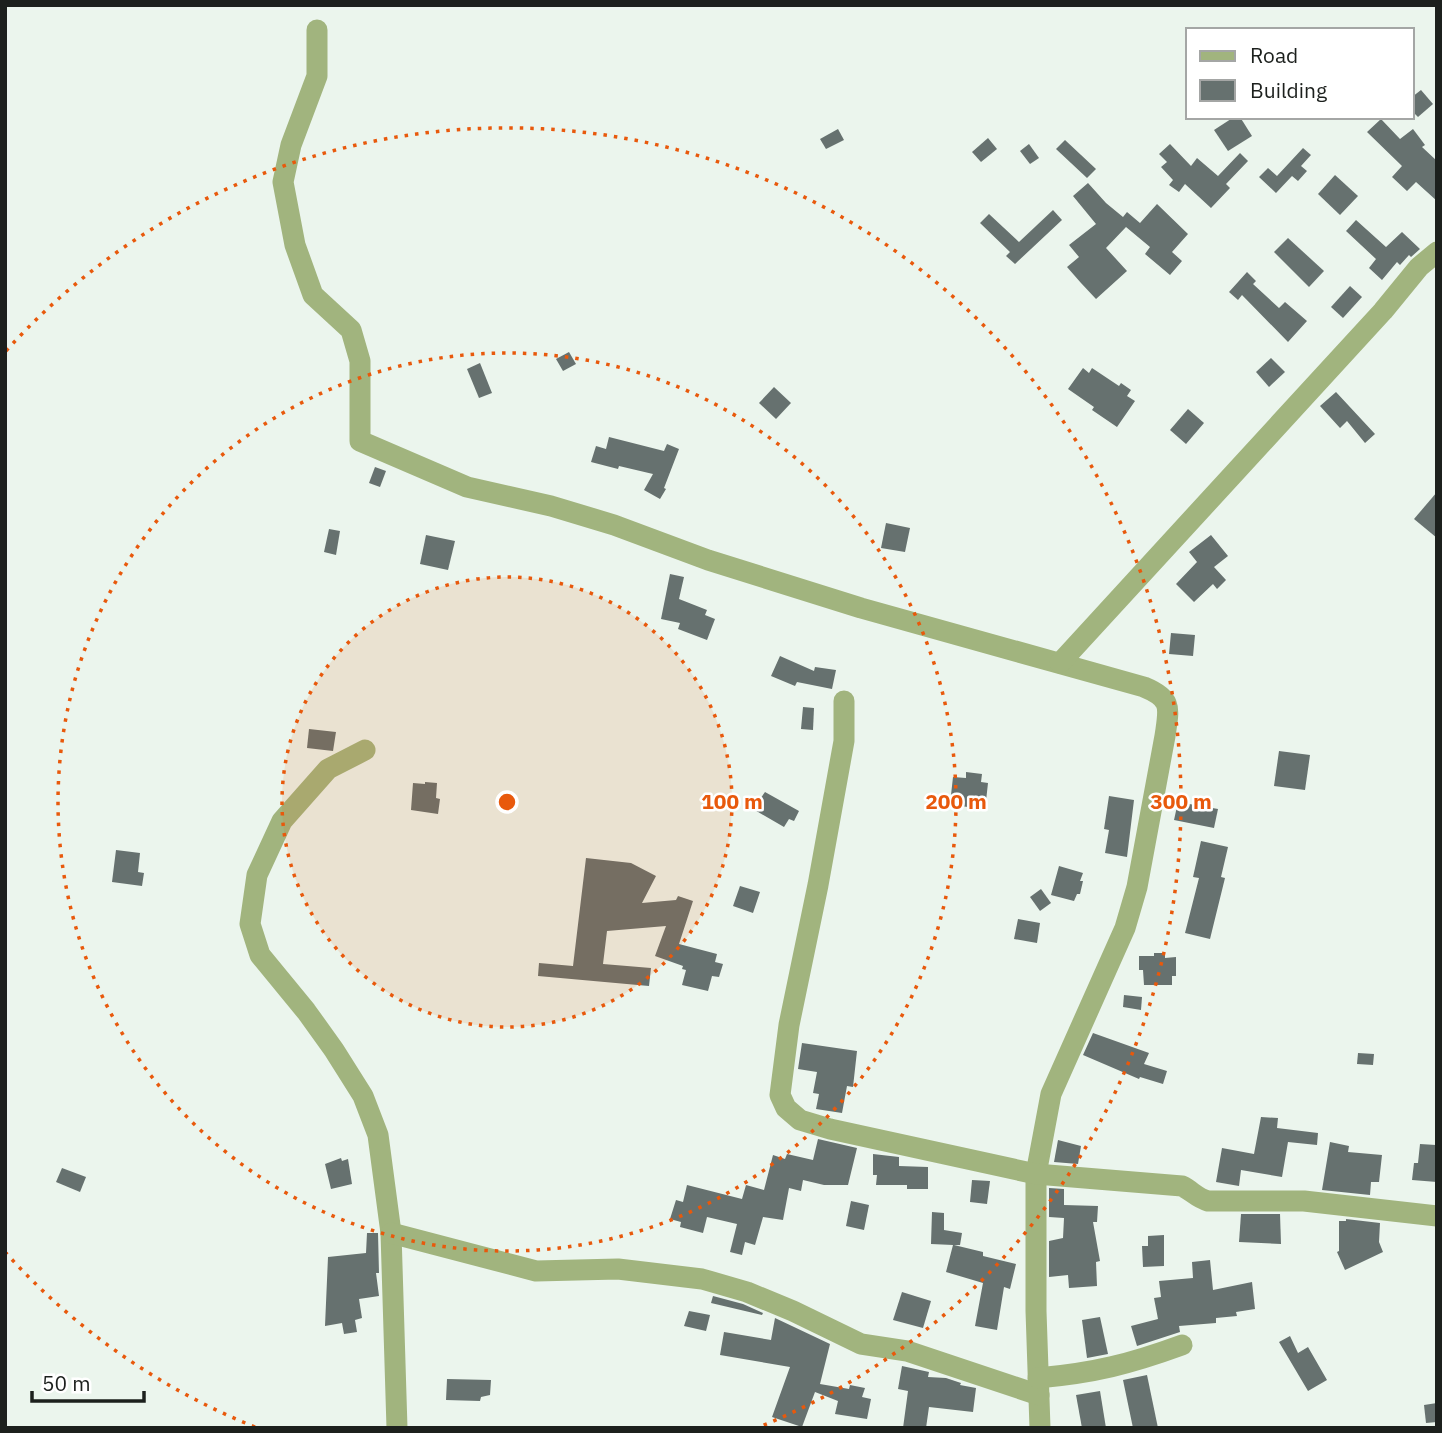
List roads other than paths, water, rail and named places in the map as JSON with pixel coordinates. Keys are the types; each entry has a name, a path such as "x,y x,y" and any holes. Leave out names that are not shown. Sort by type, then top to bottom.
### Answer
{"street":[{"path":"317,30 317,76 292,145 283,182 295,246 313,295 351,330 360,361 359,442 467,487 551,506 614,525 708,560 861,608 1159,693 1167,700 1168,713 1137,887 1125,928 1051,1094 1036,1174 1040,1428"},
{"path":"1060,663 1383,311 1419,267 1437,252"},
{"path":"844,701 844,741 789,1026 780,1096 782,1102 800,1120 1036,1174 1182,1186 1191,1190 1198,1198 1208,1201 1304,1200 1437,1216"},
{"path":"365,750 327,769 282,821 257,875 250,924 260,955 306,1011 363,1096 378,1135 391,1233 397,1428"},
{"path":"391,1233 536,1271 618,1269 702,1279 793,1311 861,1344 907,1351 1039,1387 1134,1362 1182,1345"}]}
